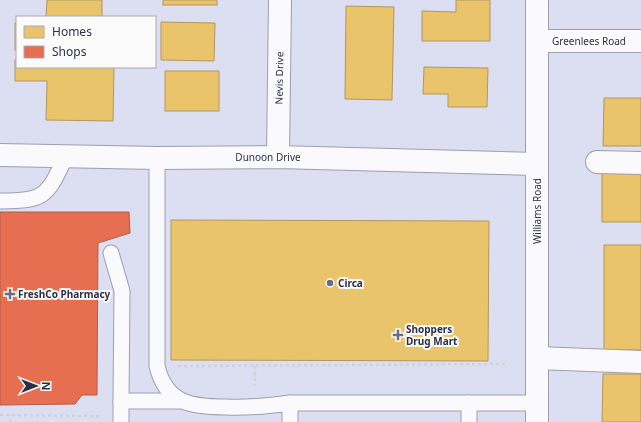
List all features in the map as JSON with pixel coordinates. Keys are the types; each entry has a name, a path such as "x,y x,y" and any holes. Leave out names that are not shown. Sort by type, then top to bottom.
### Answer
{"street":[{"name":"Nevis Drive","path":"278,157 280,0"},
{"name":"Williams Road","path":"537,0 537,413"},
{"name":"Greenlees Road","path":"536,41 641,41"},
{"name":"Dunoon Drive","path":"0,155 157,158 278,157 536,164"},
{"path":"597,162 641,162"},
{"path":"537,358 641,362"}],"lane":[{"path":"0,201 25,201 43,195 54,182 66,156"},
{"path":"157,158 157,366 160,377 166,386 181,401"},
{"path":"110,253 122,291 121,418"},
{"path":"121,401 181,401 203,407 256,408 290,403 469,403 537,413"},
{"path":"290,403 290,422"},
{"path":"469,403 469,422"}],"path":[{"path":"157,366 505,364"},
{"path":"255,366 255,393"},
{"path":"0,415 121,418"},
{"path":"10,415 10,422"}],"building: Homes":[{"path":"47,0 102,0 102,16 46,16"},
{"path":"163,0 217,0 217,5 163,5"},
{"path":"456,0 490,0 490,41 422,41 422,11 456,12"},
{"path":"346,6 394,7 392,100 345,99"},
{"path":"161,22 215,23 214,61 161,60"},
{"path":"15,23 16,23 16,50"},
{"path":"15,60 16,68 114,68 113,121 46,120 47,81 15,81"},
{"path":"424,67 488,68 487,107 448,107 448,94 423,94"},
{"path":"165,71 219,71 219,111 165,111"},
{"path":"604,98 641,98 641,146 603,146"},
{"path":"602,173 641,173 641,222 602,222"},
{"name":"Circa","path":"171,220 489,221 488,361 171,360"},
{"path":"604,245 641,245 641,350 604,350"},
{"path":"603,374 641,374 641,422 602,422"}],"building: Shops":[{"path":"0,212 129,212 130,233 98,243 97,395 82,395 75,404 0,405"}],"place":[{"name":"Circa","path":"330,283"},
{"name":"FreshCo Pharmacy","path":"10,294"},
{"name":"Shoppers Drug Mart","path":"398,335"}]}
